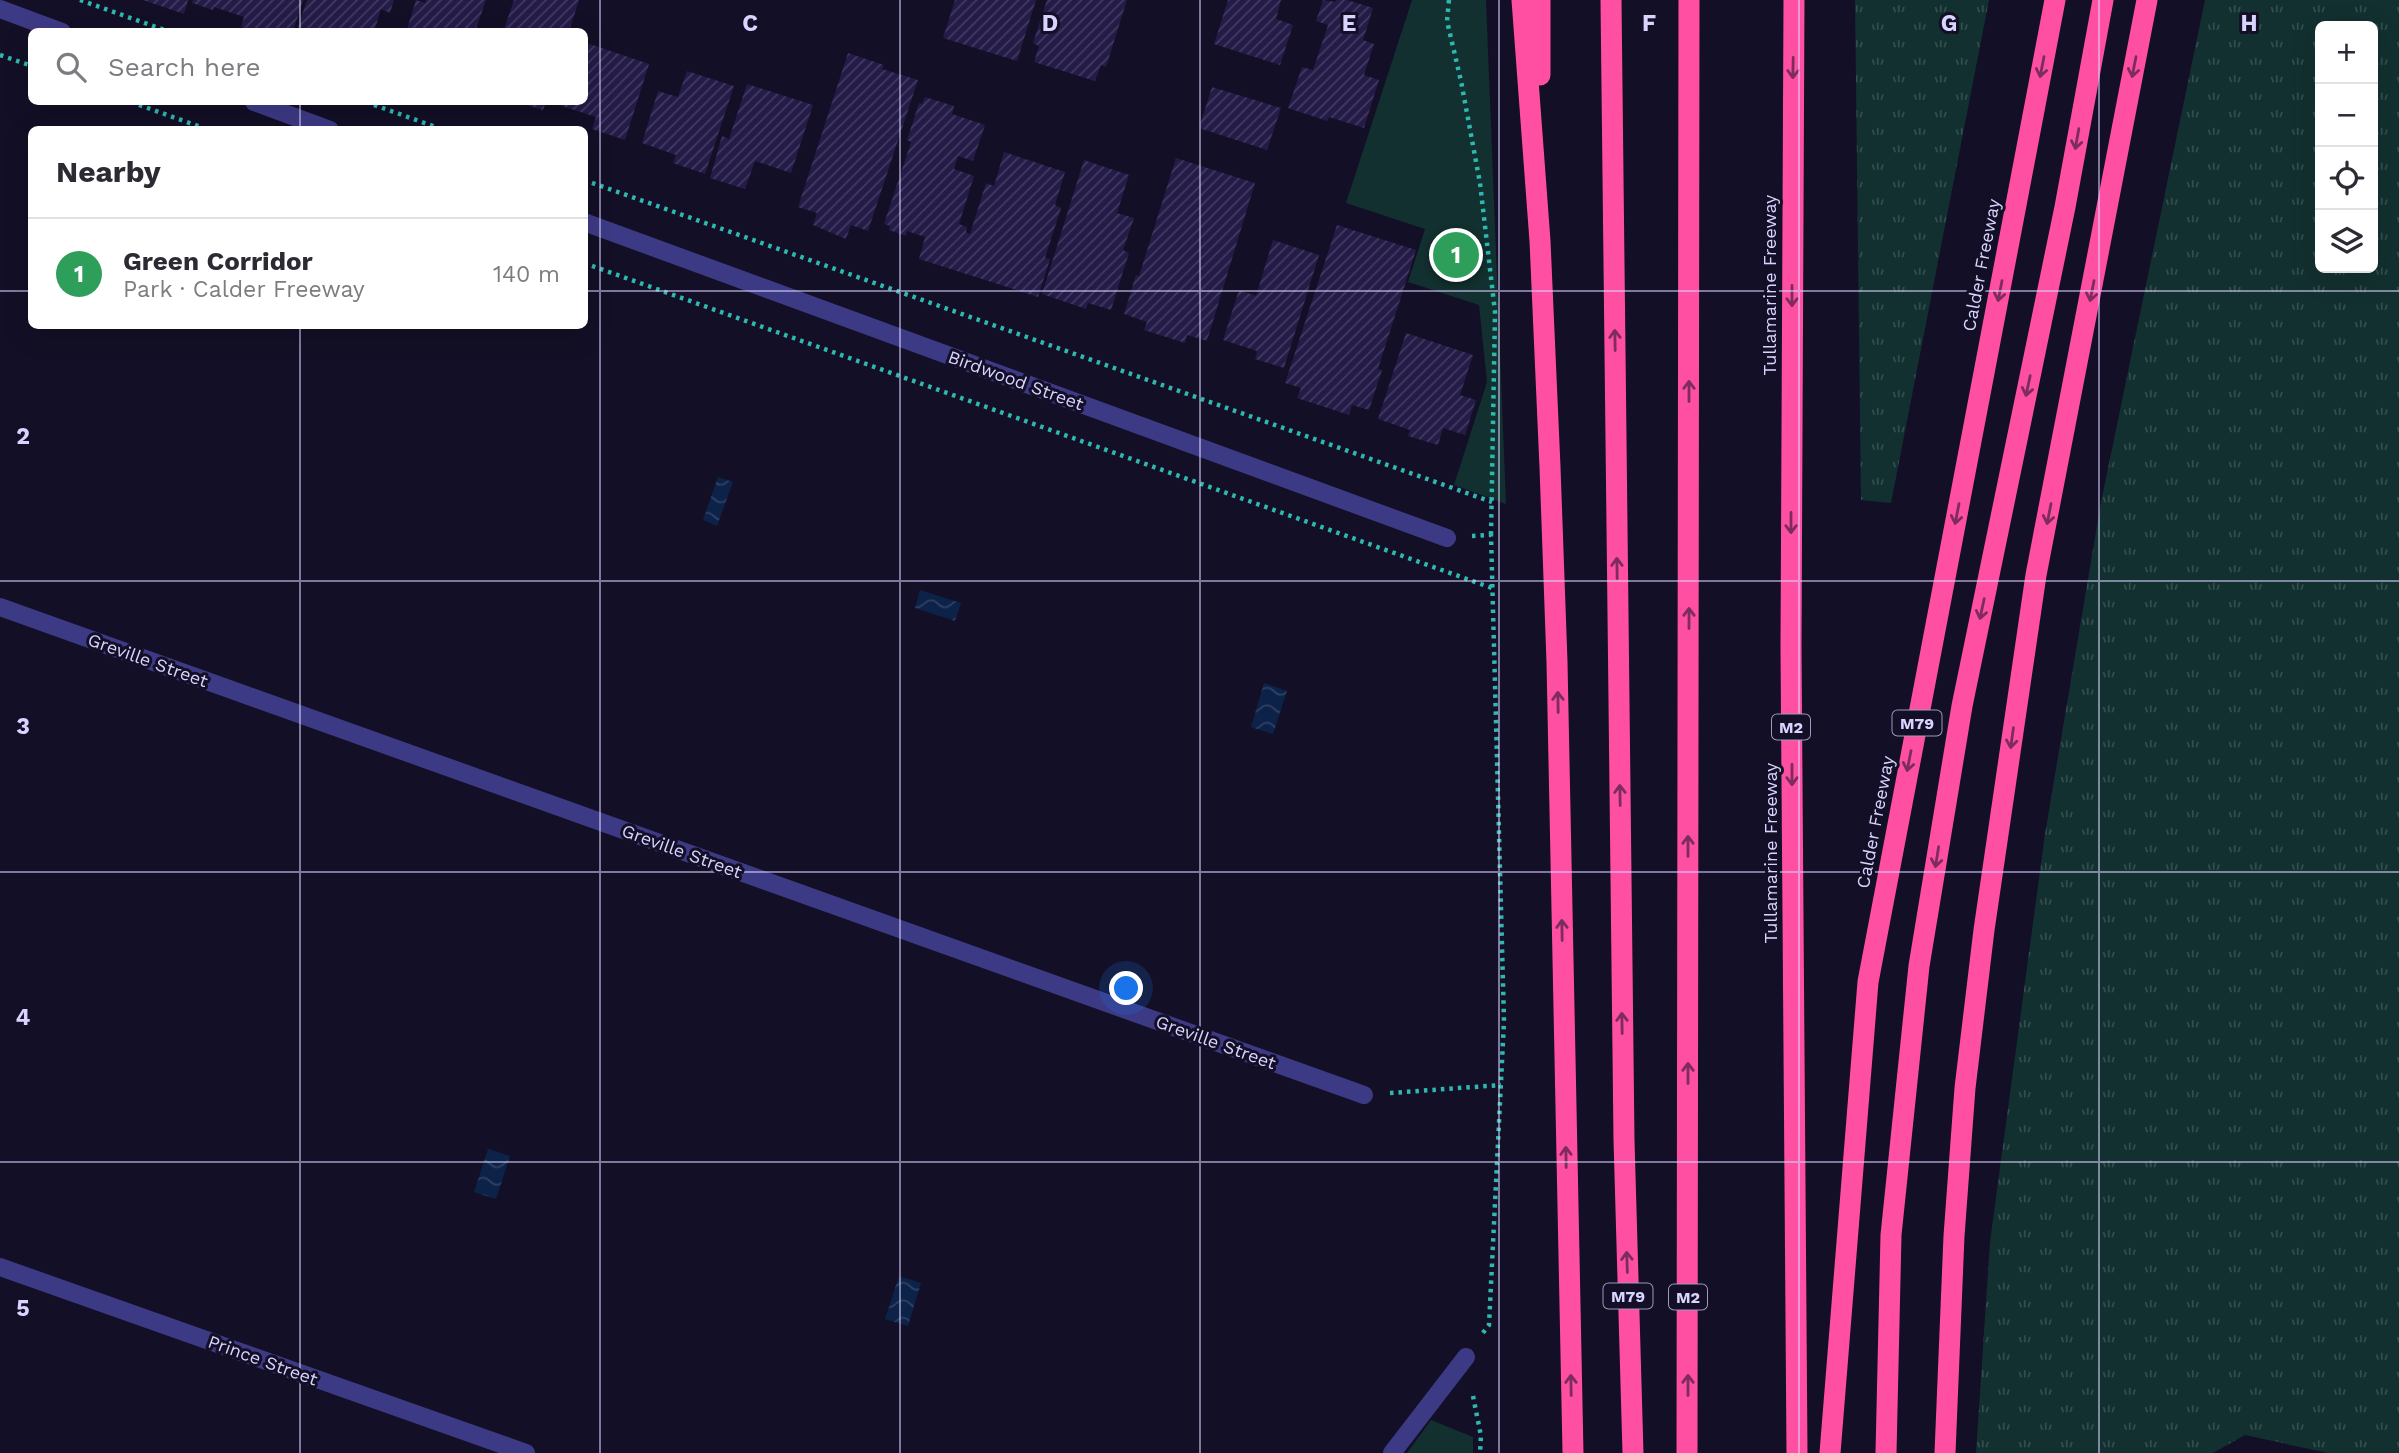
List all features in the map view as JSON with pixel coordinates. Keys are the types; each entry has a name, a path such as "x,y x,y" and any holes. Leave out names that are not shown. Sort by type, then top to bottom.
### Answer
{"highway":[{"path":"1522,0 1540,241 1557,662 1573,1453"},
{"path":"1540,0 1540,241"},
{"name":"M79","path":"1611,0 1624,1140 1633,1453"},
{"name":"M2","path":"1688,1453 1689,0"},
{"name":"Tullamarine Freeway","path":"1794,0 1791,662 1797,1453"},
{"name":"Calder Freeway","path":"1830,1453 1868,982 2055,0"},
{"path":"1886,1453 1891,1235 1919,967 1962,706 2065,207 2103,0"},
{"path":"1945,1453 1954,1236 1963,1115 1984,930 2036,575 2147,0"}],"street":[{"path":"0,9 51,28"},
{"path":"262,105 319,126"},
{"name":"Birdwood Street","path":"588,223 1447,538"},
{"name":"Greville Street","path":"0,607 1364,1095"},
{"name":"Prince Street","path":"0,1267 526,1453"},
{"path":"1392,1453 1466,1357"}],"path":[{"path":"80,0 159,28"},
{"path":"1449,0 1447,21 1480,183 1494,312 1491,535 1504,1021 1489,1325 1466,1357 1480,1436 1480,1453"},
{"path":"0,55 28,65"},
{"path":"139,105 198,126"},
{"path":"374,105 433,126"},
{"path":"588,181 1492,502"},
{"path":"588,264 1492,588"},
{"path":"1447,538 1491,535"},
{"path":"1364,1095 1500,1085"}],"green space":[{"path":"1412,0 1486,0 1506,504 1454,485 1487,382 1479,305 1408,282 1425,229 1346,203"},
{"path":"1855,0 1989,0 1891,503 1861,500"},
{"path":"2205,0 2399,0 2399,1453 2328,1453 2245,1435 2213,1453 1976,1453 1990,1242 2045,834 2101,502"},
{"path":"1431,1420 1473,1437 1473,1453 1407,1453"}],"water":[{"path":"718,477 733,482 717,526 703,520"},
{"path":"920,590 961,603 955,621 915,608"},
{"path":"1264,683 1287,691 1273,734 1251,727"},
{"path":"488,1149 510,1156 496,1199 474,1192"},
{"path":"899,1276 921,1283 908,1326 885,1319"}],"building":[{"path":"143,0 188,0 184,14"},
{"path":"193,0 303,0 294,28 244,28 241,27 244,17 192,3"},
{"path":"307,0 394,0 390,13 381,9 375,28 298,27"},
{"path":"416,0 425,3 426,0 486,0 476,28 407,28"},
{"path":"514,0 579,0 570,28 504,28"},
{"path":"955,0 1036,0 1017,61 943,38"},
{"path":"1047,0 1127,0 1106,67 1101,65 1095,81 1034,62 1039,46 1033,43"},
{"path":"1228,0 1281,0 1276,19 1293,25 1280,65 1214,44"},
{"path":"1323,0 1347,0 1373,8 1363,40 1374,44 1364,75 1379,80 1364,128 1329,117 1327,121 1288,108 1302,67 1313,70 1328,25 1316,21"},
{"path":"588,43 649,64 625,140 592,129 596,117 562,106 588,105"},
{"path":"848,53 884,65 882,69 918,80 868,231 851,225 846,239 813,225 817,213 798,207"},
{"path":"687,71 734,86 705,174 673,163 676,155 642,143 658,91 678,97"},
{"path":"747,84 813,105 791,173 755,161 745,189 710,178 722,136 729,139"},
{"path":"1212,87 1281,108 1267,150 1199,128"},
{"path":"925,97 954,106 952,114 985,125 973,161 958,156 954,169 974,176 959,224 967,227 966,232 970,234 986,183 994,186 1004,152 1065,172 1055,205 1061,208 1045,258 1050,259 1038,297 919,259 925,237 907,231 906,236 889,230 890,226 884,224 911,142 907,140 919,103 922,104"},
{"path":"527,105 545,105 543,110"},
{"path":"1176,158 1255,183 1207,341 1187,335 1185,343 1144,330 1147,322 1124,314 1136,275 1139,276"},
{"path":"1084,160 1129,175 1117,213 1134,218 1123,250 1129,253 1111,310 1088,303 1086,309 1042,294"},
{"path":"1337,225 1416,250 1378,369 1382,370 1369,410 1352,405 1349,415 1297,398 1301,388 1285,383"},
{"path":"1273,240 1319,255 1284,368 1255,359 1257,351 1223,340 1239,290 1256,296"},
{"path":"1406,333 1473,355 1460,395 1476,400 1465,435 1443,428 1438,445 1408,436 1410,430 1378,419"}],"place":[{"name":"Green Corridor","path":"1456,255"}]}
